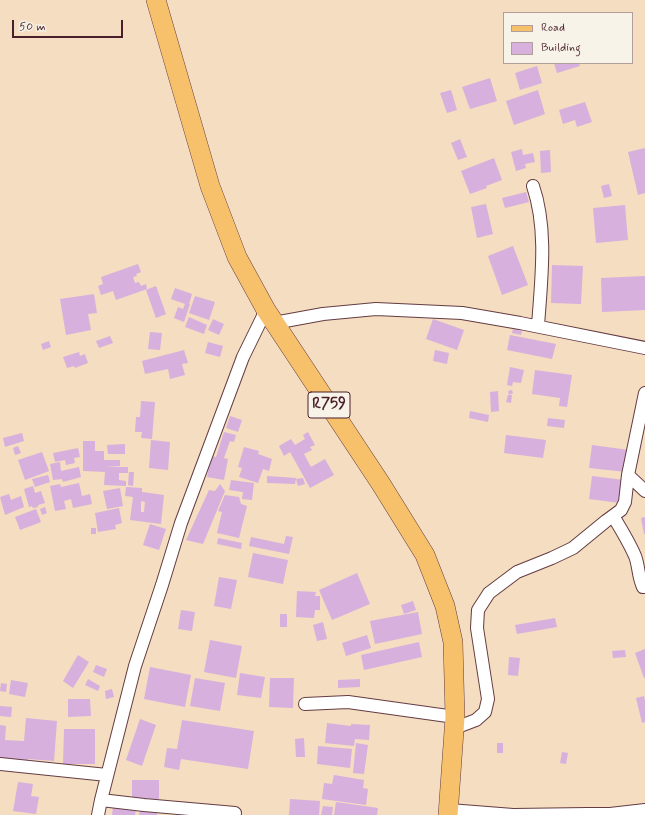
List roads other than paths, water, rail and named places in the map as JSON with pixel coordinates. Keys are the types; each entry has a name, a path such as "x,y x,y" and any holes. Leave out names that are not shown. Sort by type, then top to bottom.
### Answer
{"main road":[{"name":"R759","path":"156,0 210,186 237,257 270,317 381,484 425,555 446,606 453,642 455,723 449,812"}],"street":[{"path":"533,186 538,199 542,235 538,326"},
{"path":"98,815 134,666 162,585 181,522 242,357 270,317 376,309 462,313 538,326 645,348"},
{"path":"305,704 348,702 455,723 476,720 485,712 488,699 477,628 478,610 489,593 517,572 573,548 621,510 625,502 628,475 645,393"},
{"path":"628,475 645,491"},
{"path":"613,516 636,557 641,582 643,587 645,587"},
{"path":"0,764 107,775"},
{"path":"101,800 235,813"},
{"path":"449,812 513,815 610,814 645,810"}]}
